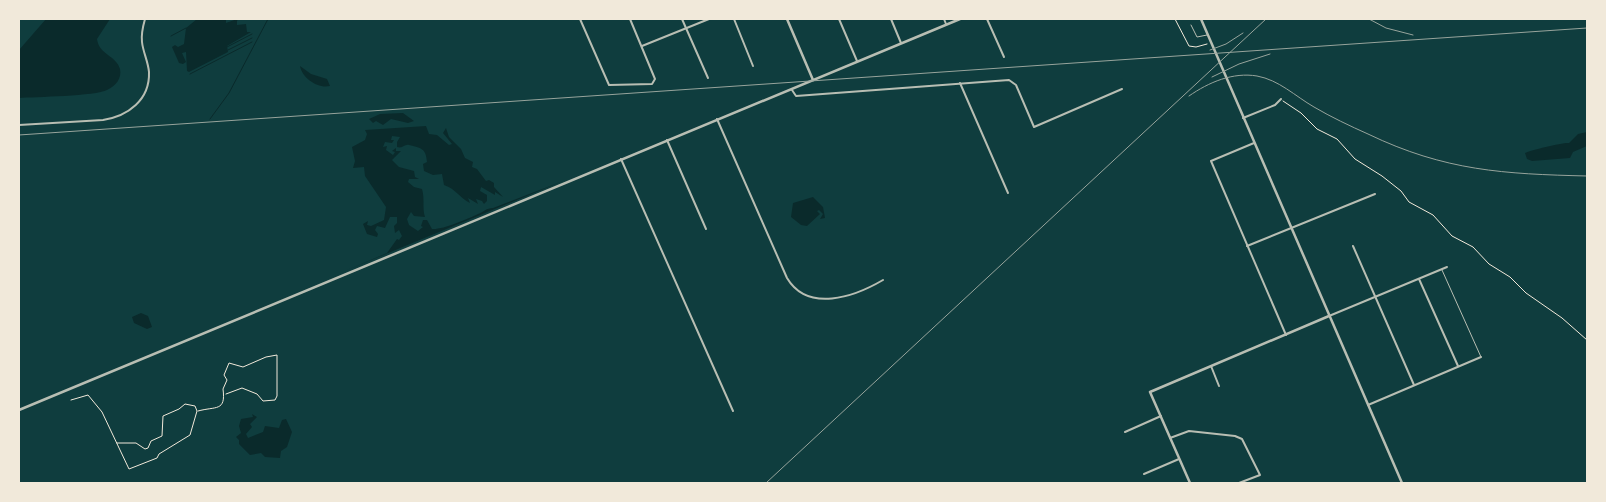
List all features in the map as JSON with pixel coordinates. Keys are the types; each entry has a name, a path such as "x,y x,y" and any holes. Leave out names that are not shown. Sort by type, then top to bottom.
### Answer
{"street":[{"path":"19,125 103,120 116,118 133,109 144,95 148,84 147,61 142,44 145,19"},
{"path":"580,19 610,86 654,82 655,78 630,19"},
{"path":"682,19 708,78"},
{"path":"642,46 709,19"},
{"path":"734,19 753,66"},
{"path":"787,19 812,80"},
{"path":"839,19 857,61"},
{"path":"891,19 902,43"},
{"path":"944,19 946,24"},
{"path":"19,410 960,19"},
{"path":"987,19 1004,57"},
{"path":"1201,19 1402,483"},
{"path":"791,89 796,96 1008,80 1013,81 1034,127 1122,89"},
{"path":"960,83 1008,193"},
{"path":"1243,118 1275,105 1281,99"},
{"path":"718,119 787,278 794,288 810,297 832,298 859,292 883,280"},
{"path":"667,140 706,229"},
{"path":"1254,143 1211,161 1286,334"},
{"path":"621,159 733,411"},
{"path":"1248,246 1375,194"},
{"path":"1352,246 1414,385"},
{"path":"1190,483 1150,392 1447,267"},
{"path":"1420,279 1458,366"},
{"path":"1368,405 1481,357"},
{"path":"1211,366 1220,386"},
{"path":"1125,432 1161,416"},
{"path":"1170,438 1189,431 1240,438 1247,445 1260,475 1239,483"},
{"path":"1144,474 1179,459"}],"lane":[{"path":"1191,25 1197,38 1208,34"},
{"path":"1441,269 1481,357"}],"path":[{"path":"1176,19 1189,46 1196,47 1208,44"},
{"path":"1281,99 1301,113 1317,129 1337,139 1354,159 1382,176 1411,203 1433,215 1446,231 1473,247 1489,264 1510,276 1526,293 1562,318 1587,340"},
{"path":"197,411 219,407 224,402 226,394 223,392 227,380 224,375 229,363 243,367 266,357 277,355 277,396 275,400 263,401 257,394 242,388 226,394"},
{"path":"71,400 84,395 90,397 102,412 129,468 137,467 157,458 160,454 190,435 197,411 194,404 186,404 164,416 162,436 152,441 148,448 145,449 136,443 117,443"}],"water":[{"path":"46,19 110,19 97,39 104,52 118,64 120,76 116,84 107,90 91,94 19,98 19,50"},
{"path":"197,19 226,19 226,23 237,19 237,25 246,24 247,32 251,32 227,46 228,52 189,72 187,71 186,52 182,53 186,62 183,64 179,63 172,47 184,44 186,28"},
{"path":"300,66 311,74 327,79 330,86 321,86 311,82 304,75"},
{"path":"403,113 414,121 408,123 391,119 383,125 376,121 373,123 369,119 380,114"},
{"path":"426,126 429,134 437,135 449,145 452,144 443,133 446,128 449,137 461,149 465,158 473,162 472,167 477,169 486,181 489,180 494,183 494,187 503,197 481,187 480,191 487,195 487,201 484,204 476,199 478,204 468,198 470,203 444,185 442,174 433,175 424,171 423,164 427,162 422,149 409,145 397,147 400,137 392,136 391,140 394,140 392,143 385,142 383,147 387,146 386,150 393,155 395,152 392,151 396,148 396,151 401,151 392,160 399,167 414,171 415,177 419,179 409,179 408,182 414,187 422,189 425,217 414,216 411,212 407,219 409,225 418,231 423,227 421,226 423,220 427,220 432,229 442,228 563,181 347,270 387,253 397,239 399,240 402,236 399,230 395,233 394,226 397,223 397,217 390,217 385,228 377,226 375,230 378,234 377,237 367,234 363,224 368,221 367,225 371,226 384,220 386,207 365,176 364,167 353,168 355,161 352,147 365,140 367,134 365,130"},
{"path":"1587,132 1587,146 1573,152 1570,158 1532,161 1527,159 1525,153 1547,146 1569,143 1578,134"},
{"path":"813,197 823,207 825,218 820,219 823,214 819,210 817,211 820,214 807,226 801,225 791,217 793,203"},
{"path":"141,313 148,316 152,327 147,329 134,323 132,317"},
{"path":"252,414 257,417 250,424 252,427 246,434 248,438 263,432 265,426 279,428 282,420 286,419 292,432 287,447 281,451 280,458 265,457 261,453 250,455 239,444 239,440 236,437 241,433 239,426 241,419 253,417"}],"waterway":[{"path":"210,119 229,93 268,19"},
{"path":"171,36 186,28"},
{"path":"227,47 252,34"},
{"path":"228,50 252,38"},
{"path":"190,74 252,42"}],"railway":[{"path":"766,483 1266,19"},
{"path":"1369,19 1386,28 1413,35"},
{"path":"19,135 1587,28"},
{"path":"1210,50 1226,44 1243,33"},
{"path":"1212,77 1239,64 1270,54"},
{"path":"1189,96 1205,86 1222,79 1239,75 1257,76 1273,81 1347,125 1423,156 1449,163 1502,172 1587,176"}]}
